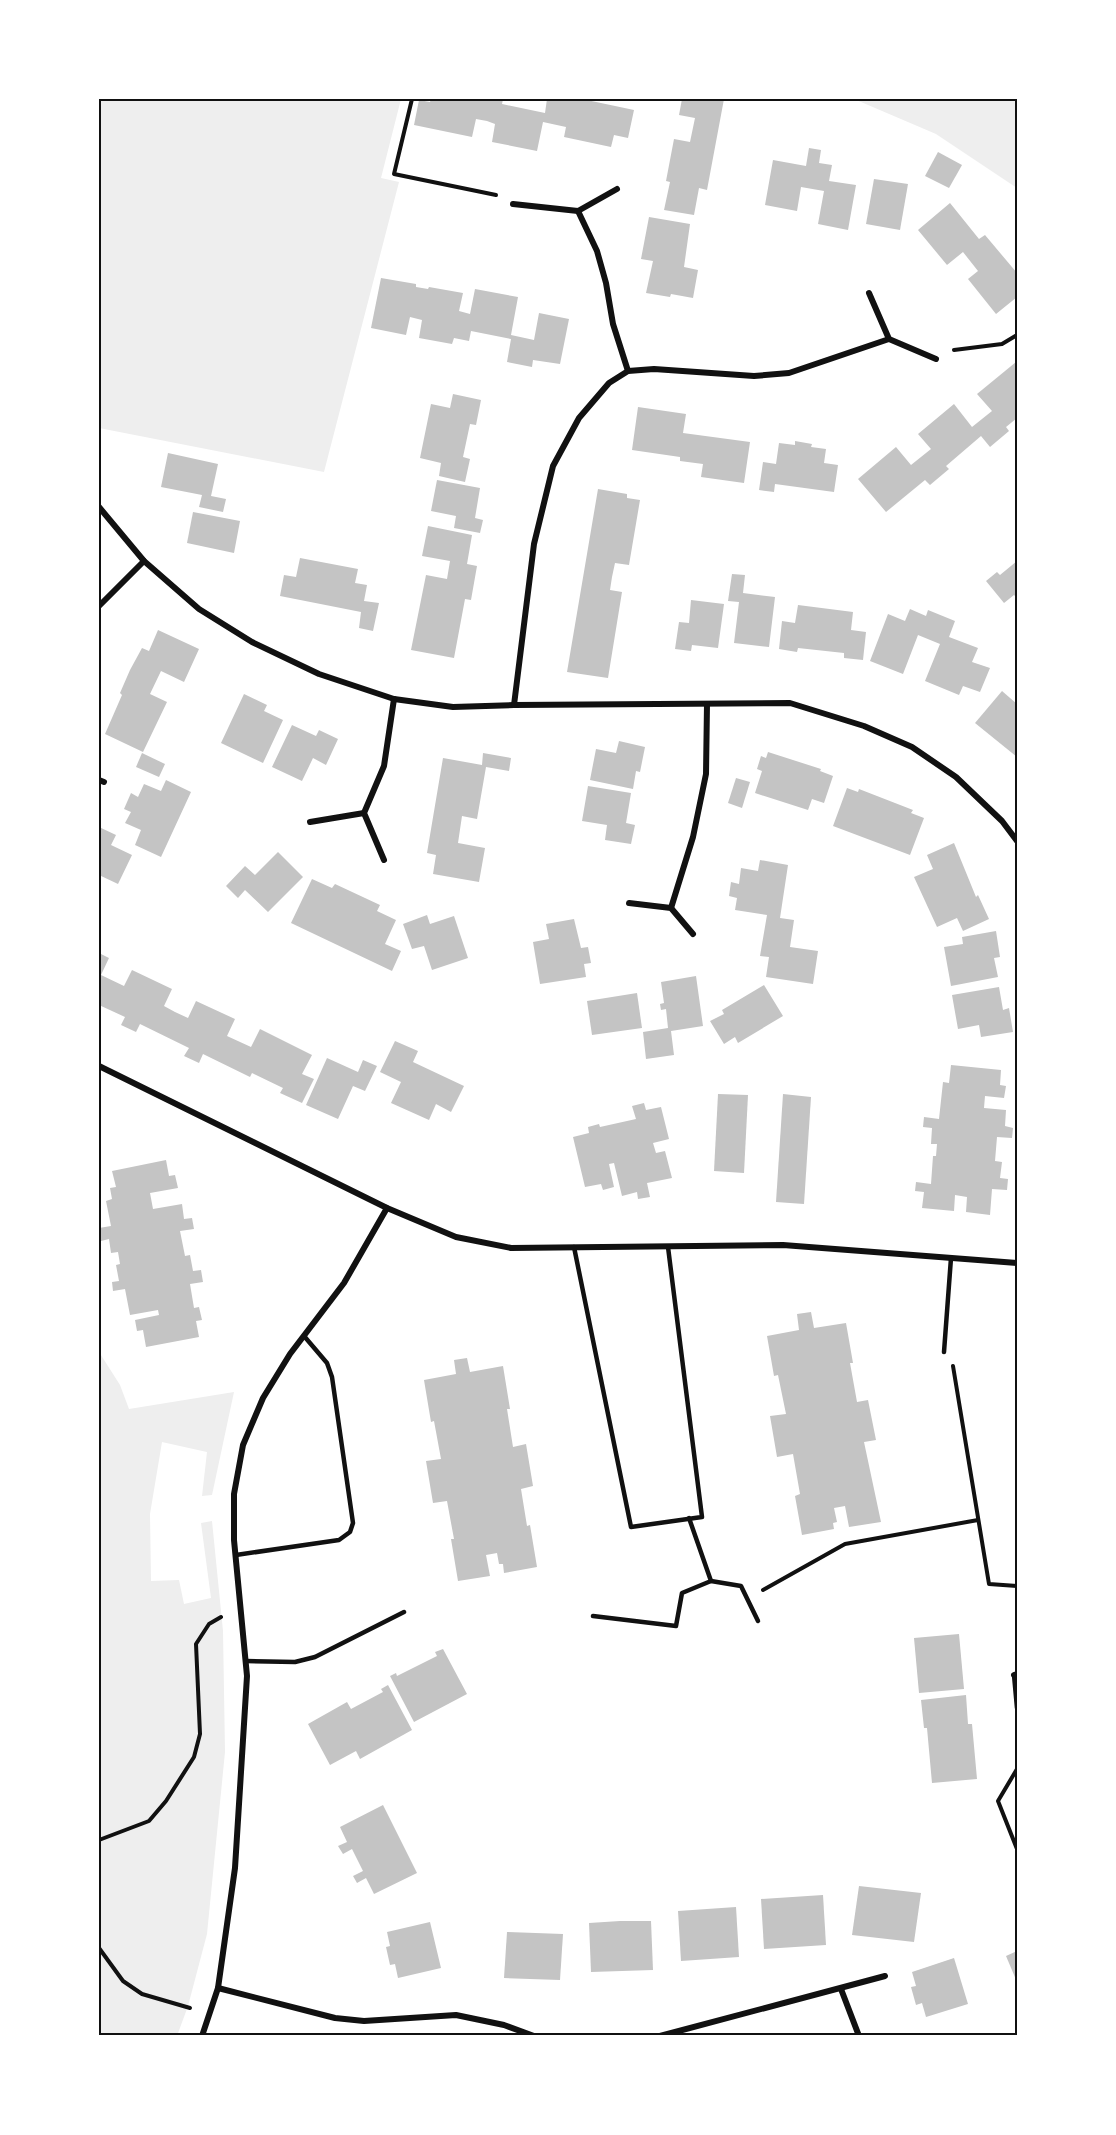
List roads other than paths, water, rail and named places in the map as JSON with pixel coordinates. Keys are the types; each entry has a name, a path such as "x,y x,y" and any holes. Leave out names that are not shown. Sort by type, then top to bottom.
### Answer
{"street":[{"path":"513,204 579,211 617,189"},
{"path":"579,211 597,251 606,283 613,324 628,371"},
{"path":"869,293 890,339 936,359"},
{"path":"514,705 534,544 553,466 584,411 609,383 628,371 654,369 754,376 789,373 890,339"},
{"path":"99,507 144,561 199,609 252,642 319,674 394,699 453,707 790,703 864,726 912,747 956,777 1002,821 1017,841"},
{"path":"99,606 144,561"},
{"path":"384,860 364,813 384,766 394,699"},
{"path":"671,908 693,837 706,774 707,704"},
{"path":"310,822 364,813"},
{"path":"629,903 671,908 693,934"},
{"path":"99,1066 387,1208 456,1237 511,1248 783,1245 1017,1263"},
{"path":"202,2036 218,1988 235,1868 247,1676 234,1540 234,1494 243,1445 262,1398 290,1354 344,1283 387,1208"},
{"path":"660,2036 885,1976"},
{"path":"218,1988 334,2019 364,2021 456,2015 504,2025 534,2036"},
{"path":"841,1989 859,2036"}],"lane":[{"path":"574,1247 631,1527 702,1517 668,1247"},
{"path":"944,1352 951,1258"},
{"path":"236,1555 339,1540 350,1532 353,1523 332,1377 327,1363 304,1336"},
{"path":"689,1518 711,1581"},
{"path":"593,1616 676,1626 682,1593 711,1581 741,1586 758,1621"},
{"path":"246,1661 295,1662 315,1657 404,1612"},
{"path":"1016,1674 1017,1708"}]}
